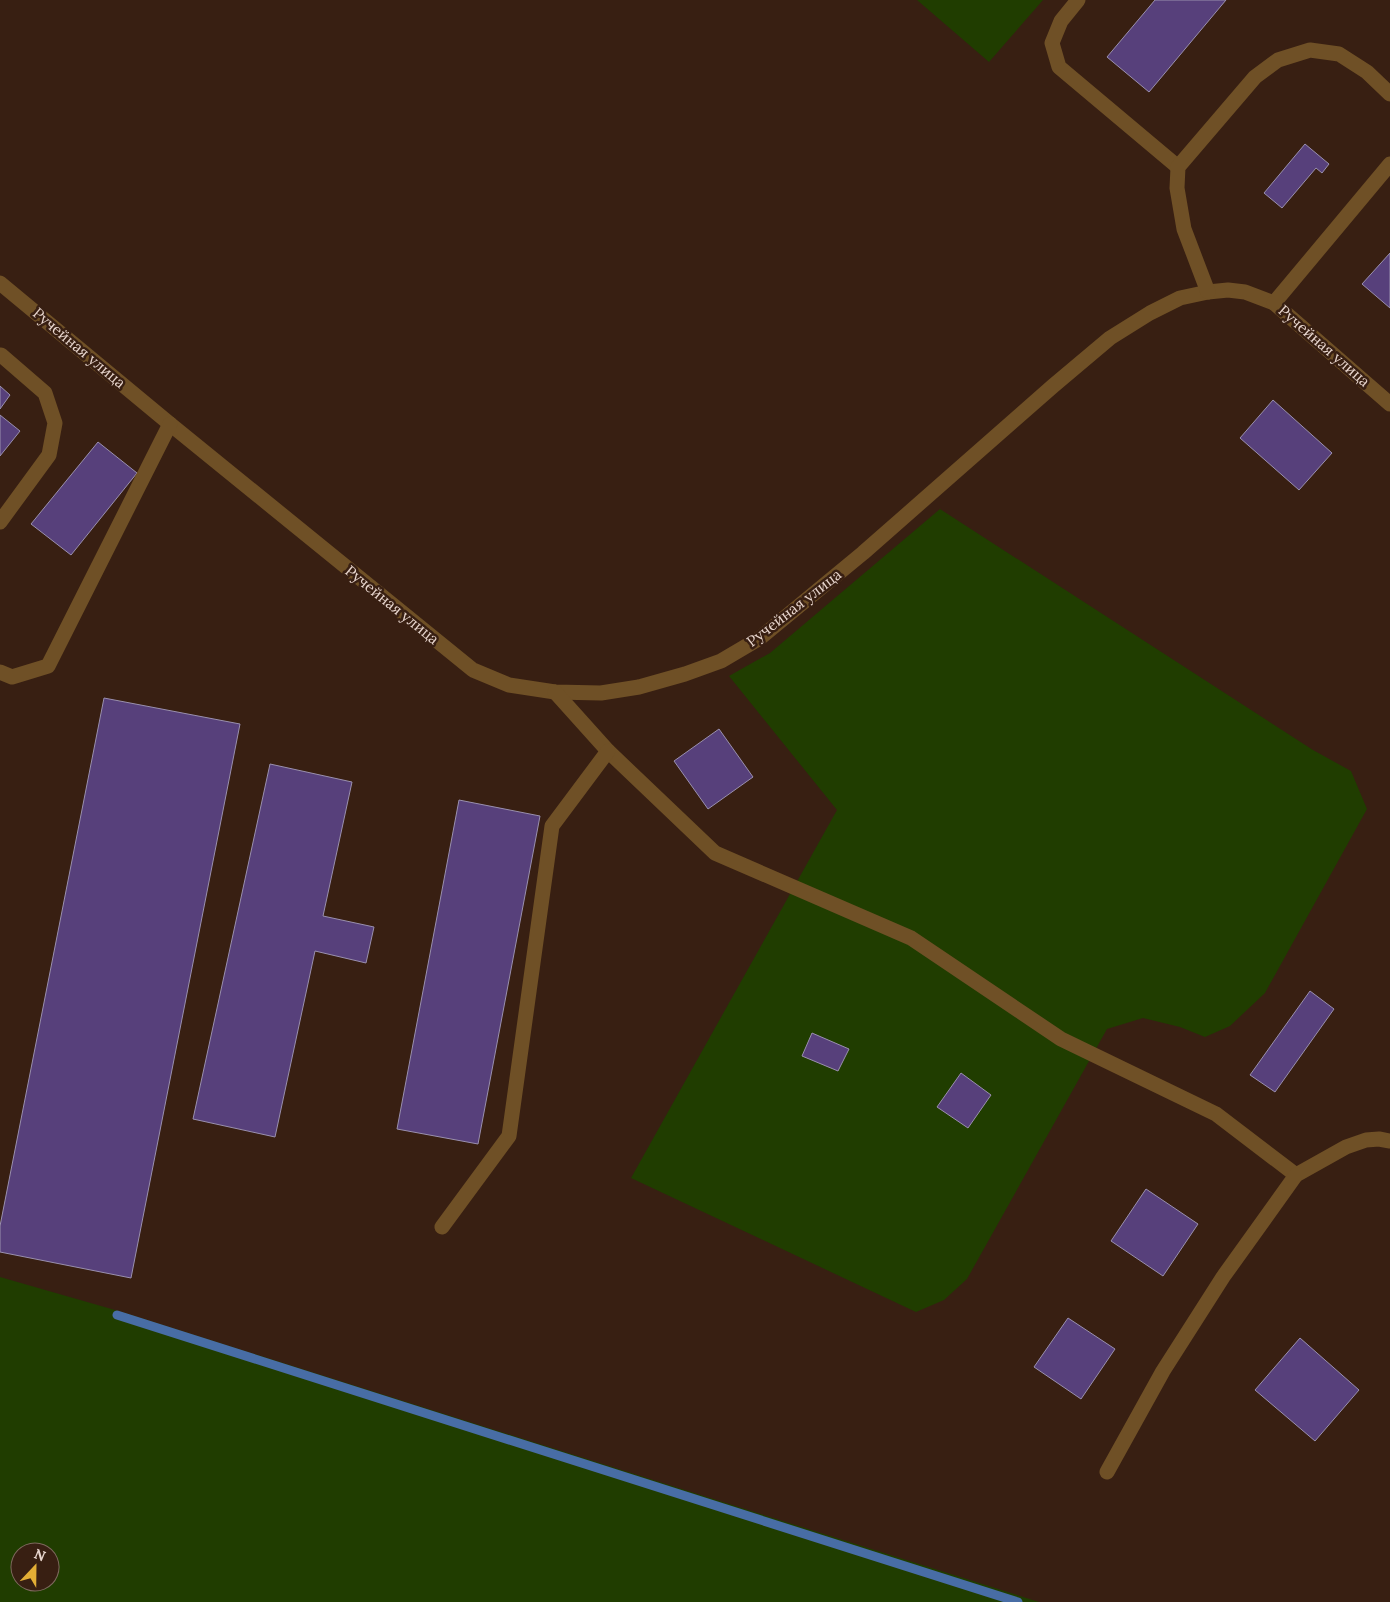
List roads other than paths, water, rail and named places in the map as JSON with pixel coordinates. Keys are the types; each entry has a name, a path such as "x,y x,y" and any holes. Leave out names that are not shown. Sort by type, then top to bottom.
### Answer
{"street":[{"path":"1078,0 1061,21 1052,43 1059,67 1178,167"},
{"path":"1208,292 1184,229 1177,188 1178,167 1255,77 1278,60 1310,50 1339,54 1368,72 1390,94"},
{"path":"1274,303 1390,164"},
{"name":"Ручейная улица","path":"0,283 473,670 509,685 556,692 601,693 639,687 685,674 721,661 760,638 863,553 1110,338 1150,313 1180,298 1228,290 1245,292 1274,303 1390,404"},
{"path":"0,522 49,455 55,423 45,393 1,355"},
{"path":"0,672 12,677 48,666 170,424"},
{"path":"556,692 608,751 715,854 911,938 1062,1039 1216,1114 1296,1175"},
{"path":"442,1227 509,1136 552,826 608,751"},
{"path":"1107,1472 1163,1371 1198,1316 1223,1277 1296,1175 1352,1145 1366,1140 1379,1139 1390,1141"}],"waterway":[{"path":"117,1315 1018,1602"}]}
